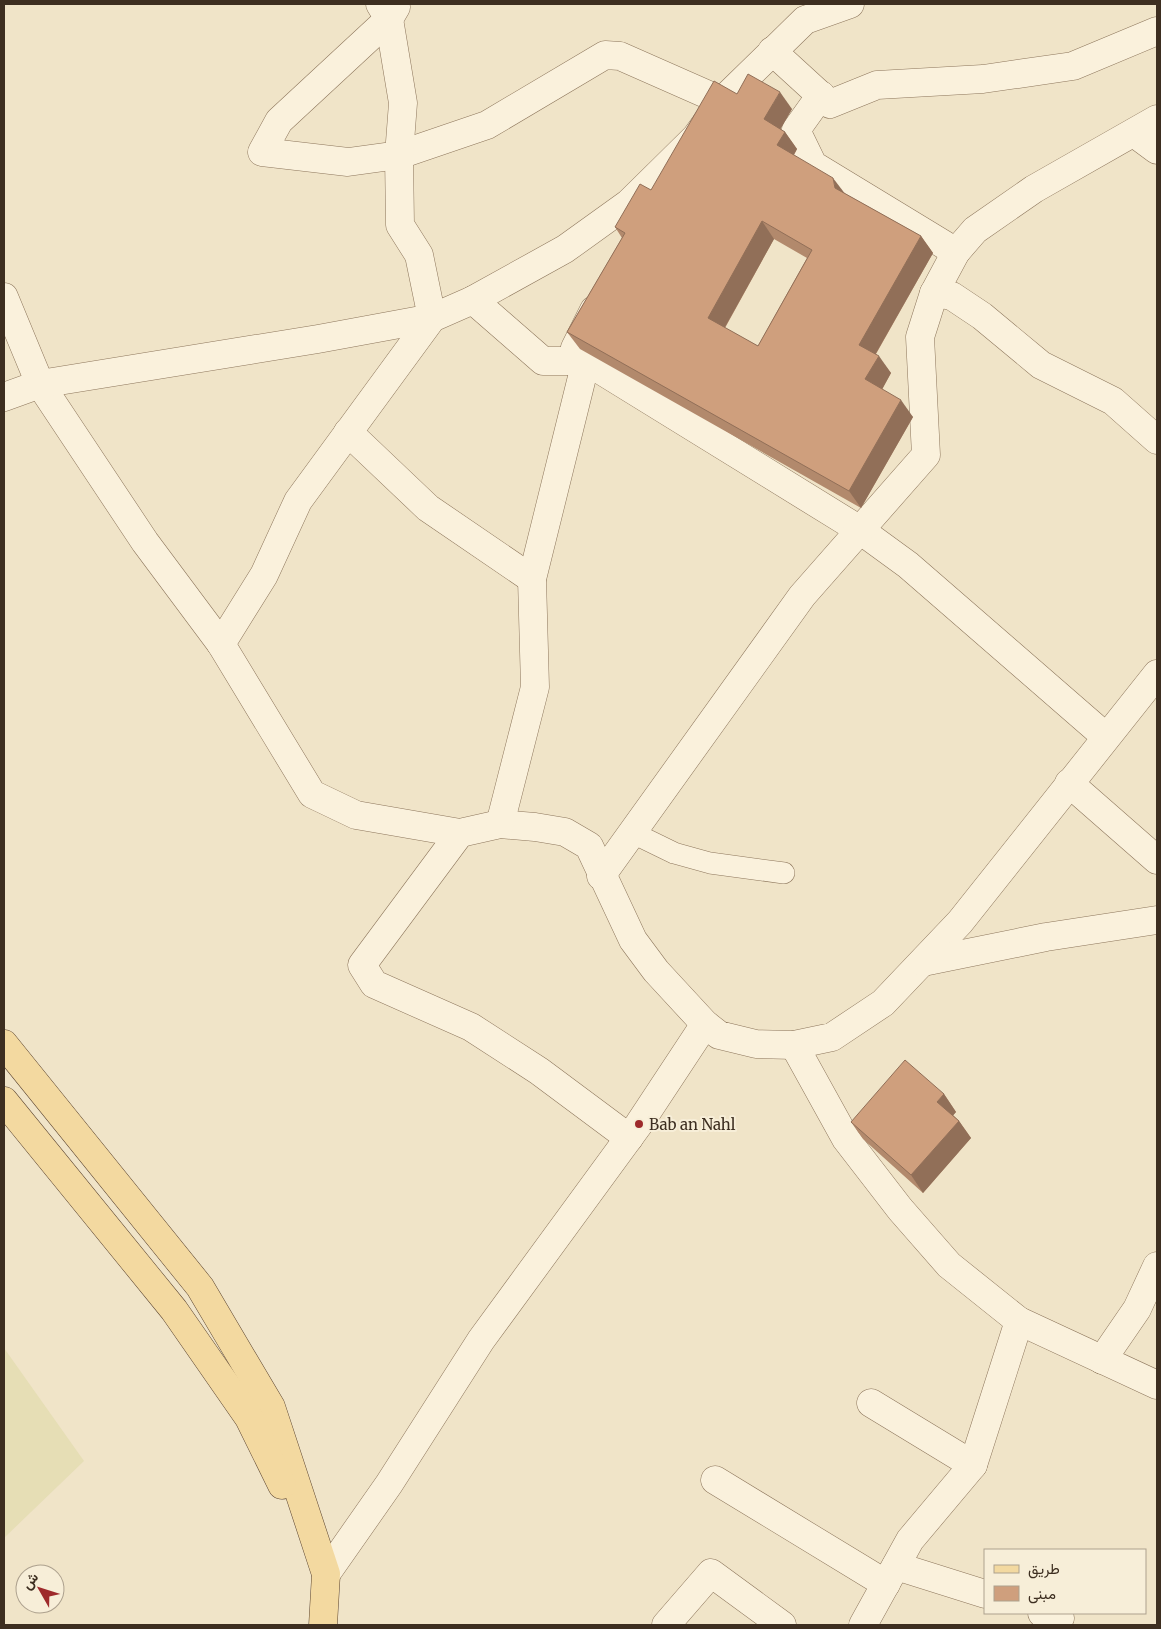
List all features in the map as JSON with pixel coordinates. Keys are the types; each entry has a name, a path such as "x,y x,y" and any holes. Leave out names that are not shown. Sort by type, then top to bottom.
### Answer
{"main road":[{"path":"4,1044 200,1287 271,1407 326,1574 323,1625"},
{"path":"4,1101 174,1310 249,1418 326,1574"}],"street":[{"path":"4,397 40,384 318,339 432,318 474,300 565,249 630,203 696,137 722,100 772,51 805,12 850,4"},
{"path":"389,9 279,121 262,152 348,162 399,155 486,125 605,55 620,56 722,100"},
{"path":"221,644 264,575 298,501 432,318 419,255 400,225 399,155 403,103 389,9"},
{"path":"772,51 830,104 876,85 983,79 1073,66 1157,31"},
{"path":"821,95 796,130 813,165 956,252"},
{"path":"601,876 802,596 926,455 920,337 934,293 956,252 975,230 1034,189 1157,119"},
{"path":"1134,133 1157,150"},
{"path":"622,241 627,229 630,203"},
{"path":"604,288 575,348 586,361 860,530 908,565 1106,738"},
{"path":"934,293 952,296 1041,365 1113,401 1157,440"},
{"path":"4,297 40,384 145,542 221,644 312,794 356,815 460,833 500,824 565,832 588,846 633,940 656,971 705,1024 719,1036 756,1044 794,1045 832,1037 882,1003 960,922 1157,674"},
{"path":"474,300 543,362 586,361"},
{"path":"500,824 535,687 532,580 586,361"},
{"path":"348,432 428,508 532,580"},
{"path":"1069,783 1157,860"},
{"path":"460,833 362,965 374,984 471,1026 539,1071 629,1138"},
{"path":"633,833 674,852 710,863 784,874"},
{"path":"923,962 1046,937 1157,920"},
{"path":"326,1574 389,1484 480,1340 629,1138 705,1024"},
{"path":"794,1045 846,1139 900,1209 950,1265 1019,1321 1157,1385"},
{"path":"1102,1360 1137,1309 1157,1266"},
{"path":"863,1625 910,1540 973,1465 1019,1321"},
{"path":"871,1403 973,1465"},
{"path":"715,1480 891,1575 984,1594"},
{"path":"666,1625 711,1573 782,1625"}],"shaded area":[{"path":"4,1348 84,1461 4,1538"}],"building":[{"path":"748,74 780,92 764,119 785,132 777,145 833,178 835,188 921,236 859,345 879,356 865,379 901,400 849,491 567,332 625,233 615,227 640,184 651,190 714,81 737,94","holes":["762,221 812,250 758,346 708,318"]},
{"path":"905,1060 944,1094 937,1102 959,1121 911,1175 851,1122"}],"place":[{"name":"Bab an Nahl","path":"639,1124"}]}
